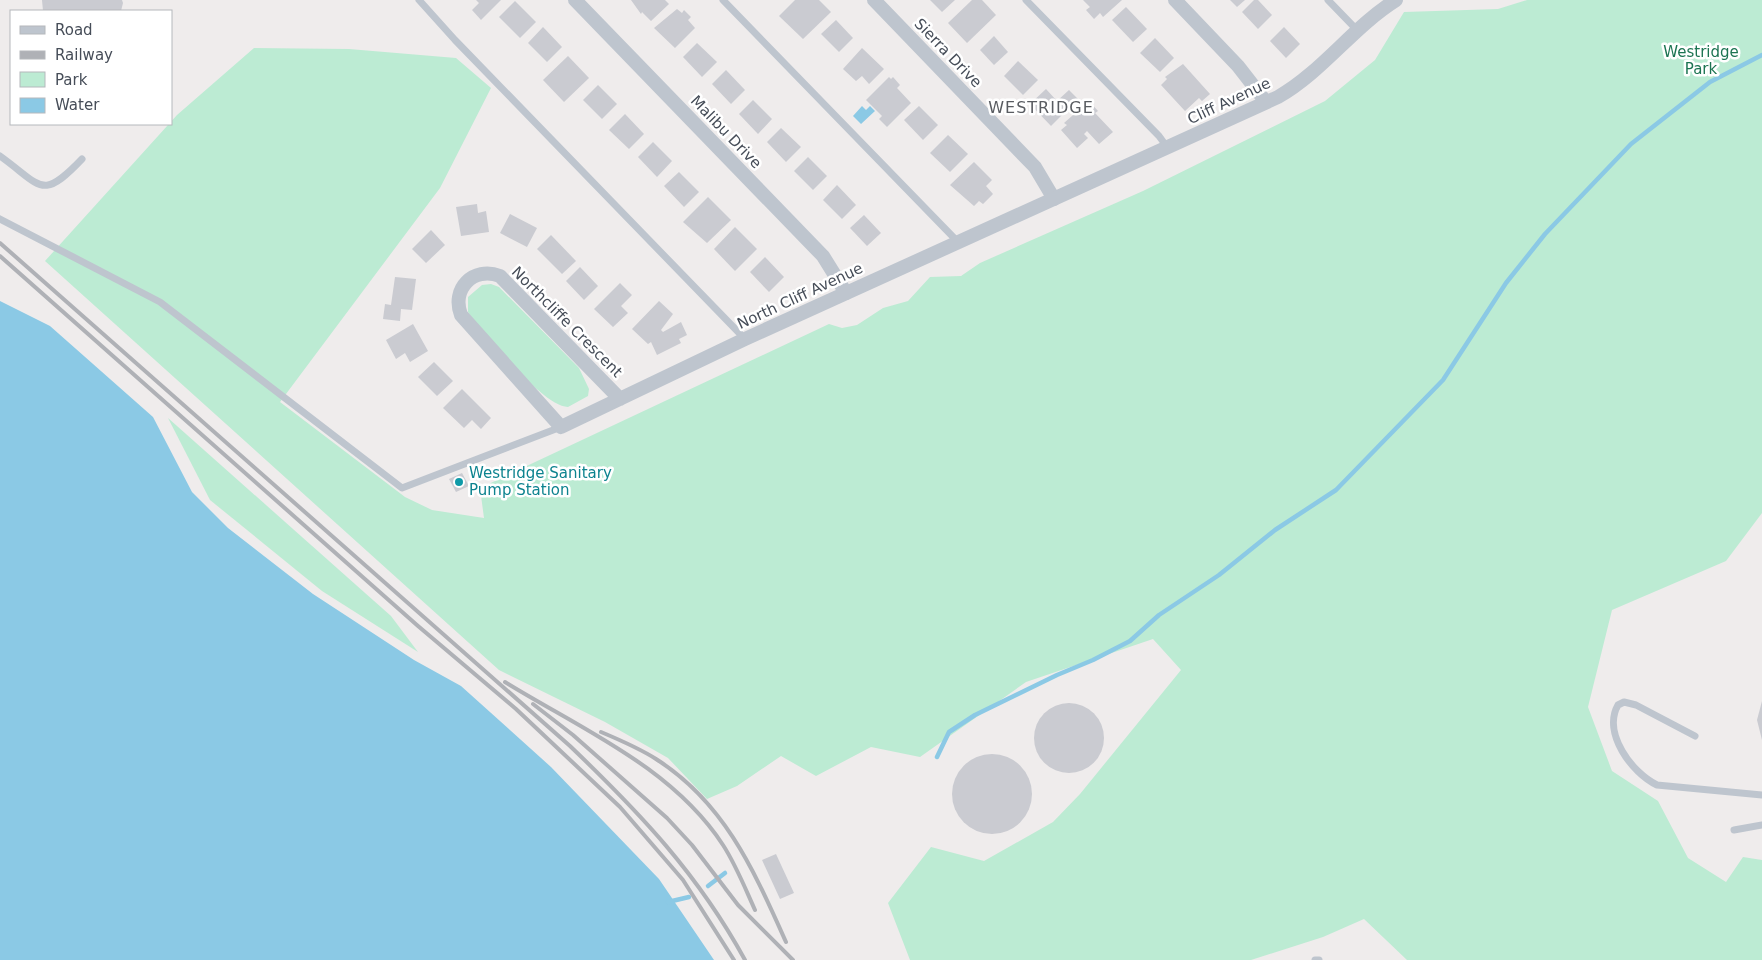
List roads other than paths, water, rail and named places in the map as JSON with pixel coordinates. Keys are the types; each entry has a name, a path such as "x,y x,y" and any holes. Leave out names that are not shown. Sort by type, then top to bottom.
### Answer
{"street":[{"name":"Malibu Drive","path":"575,0 823,256 846,293"},
{"name":"Sierra Drive","path":"874,0 1035,167 1054,199"},
{"path":"1175,0 1238,66 1266,102"},
{"name":"Cliff Avenue","path":"1054,199 1290,90 1380,11 1396,0"},
{"name":"North Cliff Avenue","path":"561,427 745,339 1054,199"},
{"name":"Northcliffe Crescent","path":"561,427 461,315 457,305 458,294 472,278 490,272 500,276 620,399"}],"lane":[{"path":"418,0 745,339"},
{"path":"723,0 958,242"},
{"path":"1026,0 1159,136 1167,148"},
{"path":"1328,0 1358,30"},
{"path":"0,156 39,186 51,186 65,177 82,159"},
{"path":"0,219 160,302 402,488 561,427"},
{"path":"1695,736 1636,705 1624,702 1618,705 1612,721 1618,742 1646,779 1657,785 1762,795"},
{"path":"1734,830 1762,825"}],"water":[{"path":"862,106 866,110 870,106 875,111 861,124 853,116"},
{"path":"0,301 50,326 153,417 192,492 228,528 313,594 414,660 461,686 551,767 659,879 714,960 0,960"}],"waterway":[{"path":"937,757 949,732 975,715 1130,641 1159,615 1219,575 1275,530 1336,490 1443,380 1506,283 1545,234 1631,144 1710,82 1762,55"},
{"path":"708,886 725,873"},
{"path":"668,902 689,897"}],"railway":[{"path":"0,243 570,746 644,820 666,846 708,900 745,960"},
{"path":"0,256 418,626 516,709 620,807 683,880 734,960"},
{"path":"505,682 623,752 678,793 702,818 723,845 755,910"},
{"path":"533,704 573,735 667,818 692,845 738,905 793,960"},
{"path":"601,732 656,759 701,796 735,840 749,864 786,942"}],"place":[{"name":"Westridge Sanitary Pump Station","path":"459,482"}],"district":[{"name":"WESTRIDGE","path":"1041,107"}],"park label":[{"name":"Westridge Park","path":"1701,60"}]}
